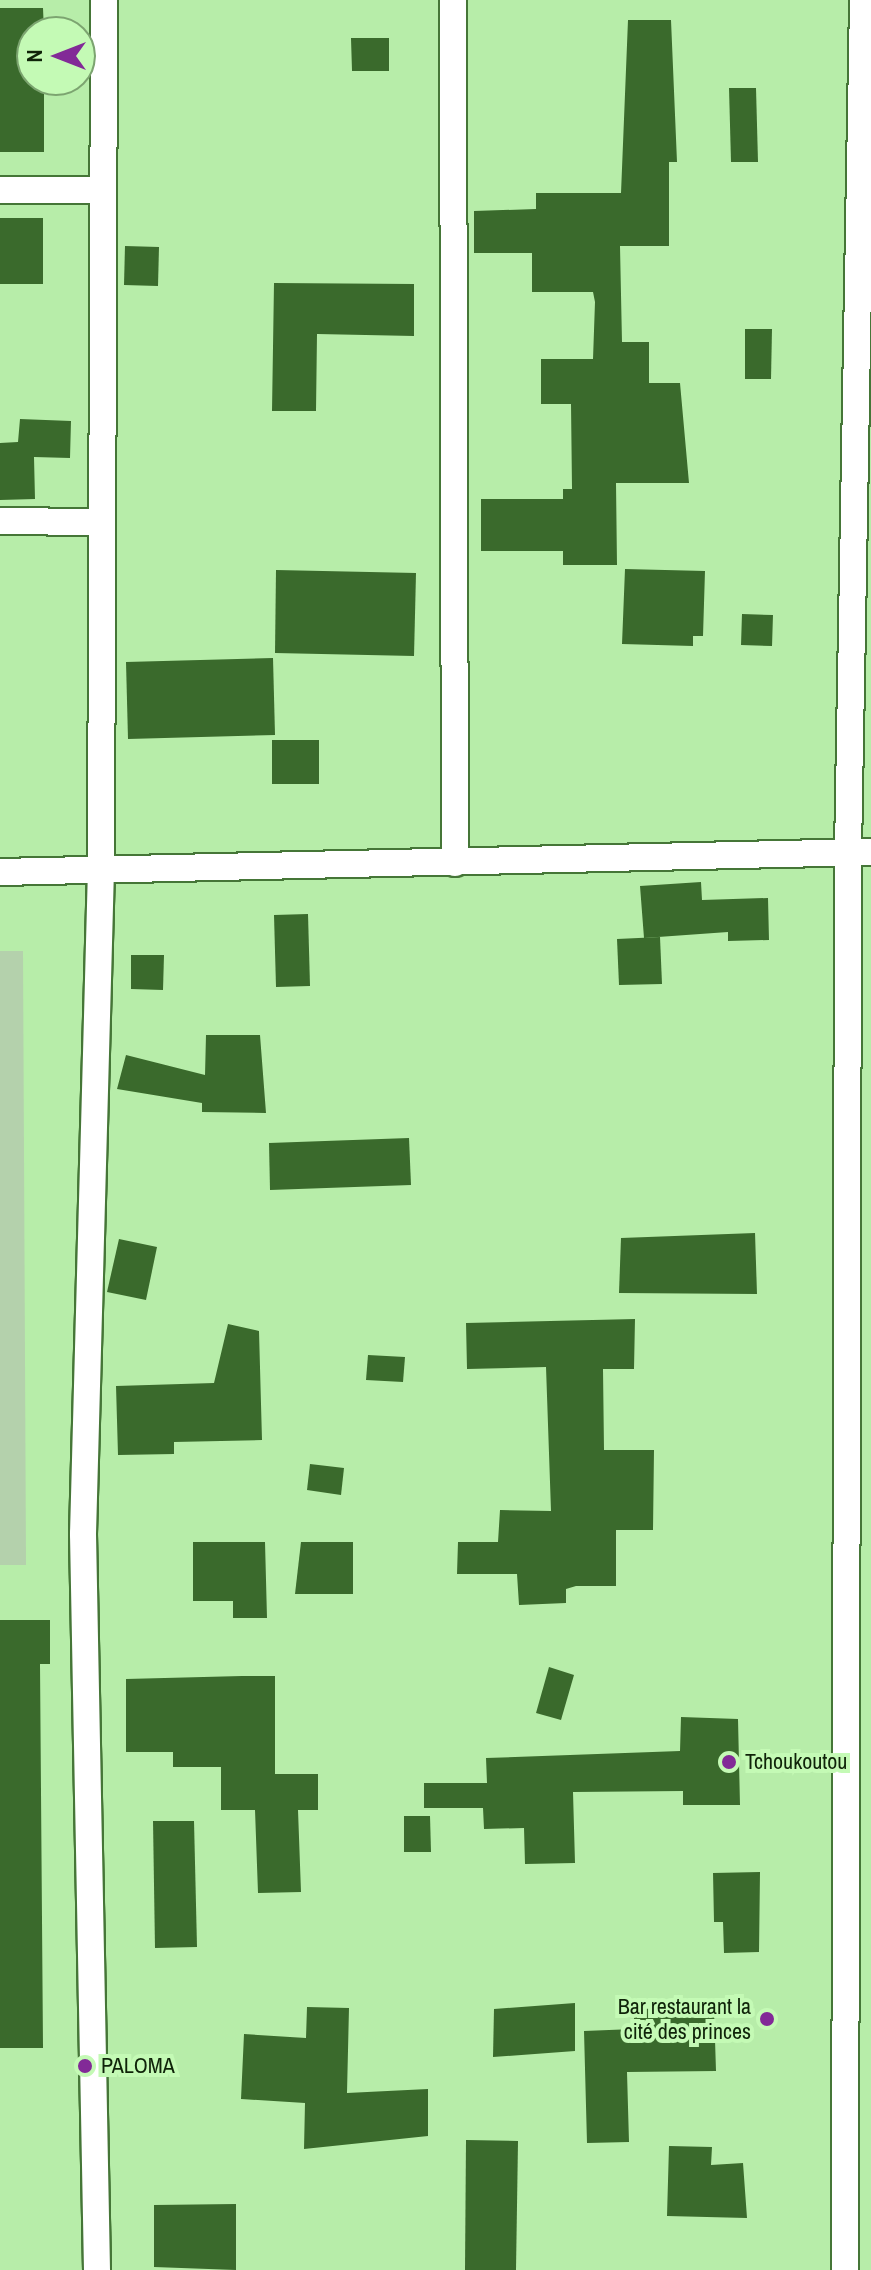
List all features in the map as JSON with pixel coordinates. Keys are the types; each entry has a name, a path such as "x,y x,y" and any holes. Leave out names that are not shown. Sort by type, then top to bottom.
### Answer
{"street":[{"path":"97,2270 83,1534 101,870 104,0"},
{"path":"453,0 455,863"},
{"path":"845,2270 860,1216 866,186 863,0"},
{"path":"0,190 103,190"},
{"path":"0,521 102,522"},
{"path":"0,872 860,852"}],"green space":[{"path":"0,951 23,951 26,1565 0,1565"}],"building":[{"path":"0,8 43,8 43,16 16,16 16,96 44,96 44,152 0,152"},
{"path":"628,20 671,20 677,162 669,162 669,246 620,246 622,342 649,342 649,383 680,383 689,483 616,483 617,565 563,565 563,551 481,551 481,499 563,499 563,489 572,489 571,404 541,404 541,359 593,359 595,302 593,292 532,292 532,253 474,253 474,211 536,209 536,193 621,193"},
{"path":"351,38 389,38 389,71 352,71"},
{"path":"729,88 756,88 758,162 731,162"},
{"path":"0,218 43,218 43,284 0,284"},
{"path":"125,246 159,247 158,286 124,285"},
{"path":"274,283 414,284 414,336 317,334 316,411 272,411"},
{"path":"745,329 772,329 771,379 745,379"},
{"path":"20,419 71,421 70,458 34,457 35,499 0,500 0,443 18,442"},
{"path":"625,569 705,571 703,636 693,636 693,646 622,644"},
{"path":"276,570 416,573 414,656 275,653"},
{"path":"742,614 773,615 772,646 741,645"},
{"path":"273,658 275,735 128,739 126,662"},
{"path":"272,740 319,740 319,784 272,784"},
{"path":"701,882 702,900 768,898 769,940 728,941 728,932 644,938 640,886"},
{"path":"308,914 310,986 276,987 274,915"},
{"path":"660,937 662,984 619,985 617,939"},
{"path":"131,955 164,955 163,990 131,989"},
{"path":"206,1035 260,1035 266,1113 202,1112 202,1103 117,1089 126,1055 205,1075"},
{"path":"409,1138 411,1185 270,1190 269,1143"},
{"path":"755,1233 757,1294 619,1293 621,1238"},
{"path":"119,1239 157,1247 146,1300 107,1292"},
{"path":"635,1319 634,1369 603,1369 604,1450 654,1450 653,1530 616,1530 616,1586 576,1586 566,1589 566,1603 519,1605 517,1574 457,1574 458,1542 498,1542 500,1510 551,1511 546,1367 467,1369 466,1323"},
{"path":"228,1324 259,1331 262,1440 174,1442 174,1454 118,1455 116,1386 214,1383"},
{"path":"368,1355 405,1357 403,1382 366,1380"},
{"path":"310,1464 344,1468 341,1495 307,1490"},
{"path":"193,1542 265,1542 267,1618 233,1618 233,1601 193,1601"},
{"path":"301,1542 353,1542 353,1594 295,1594"},
{"path":"0,1620 50,1620 50,1664 40,1664 43,2048 0,2048"},
{"path":"549,1667 574,1675 561,1720 536,1713"},
{"path":"275,1676 275,1774 318,1774 318,1810 298,1810 301,1892 258,1893 255,1810 221,1810 221,1767 173,1767 173,1752 126,1752 126,1679"},
{"path":"681,1717 738,1719 740,1805 683,1805 683,1791 573,1792 575,1863 525,1864 524,1828 484,1829 483,1808 424,1808 424,1783 487,1783 486,1758 680,1751"},
{"path":"404,1816 430,1816 431,1852 404,1852"},
{"path":"153,1821 194,1821 197,1947 155,1948"},
{"path":"760,1872 759,1952 724,1953 723,1922 714,1922 713,1873"},
{"path":"575,2003 575,2051 493,2057 494,2009"},
{"path":"307,2007 349,2008 347,2093 428,2089 428,2136 304,2149 305,2103 241,2099 244,2034 306,2038"},
{"path":"714,2008 716,2071 627,2072 629,2142 587,2143 584,2031 634,2029 634,2009"},
{"path":"466,2140 518,2141 516,2270 465,2270"},
{"path":"669,2146 712,2147 711,2165 743,2163 747,2218 667,2216"},
{"path":"236,2204 236,2270 154,2267 154,2205"}],"place":[{"name":"Tchoukoutou","path":"729,1762"},
{"name":"Bar restaurant la cité des princes","path":"767,2019"},
{"name":"PALOMA","path":"85,2066"}]}
